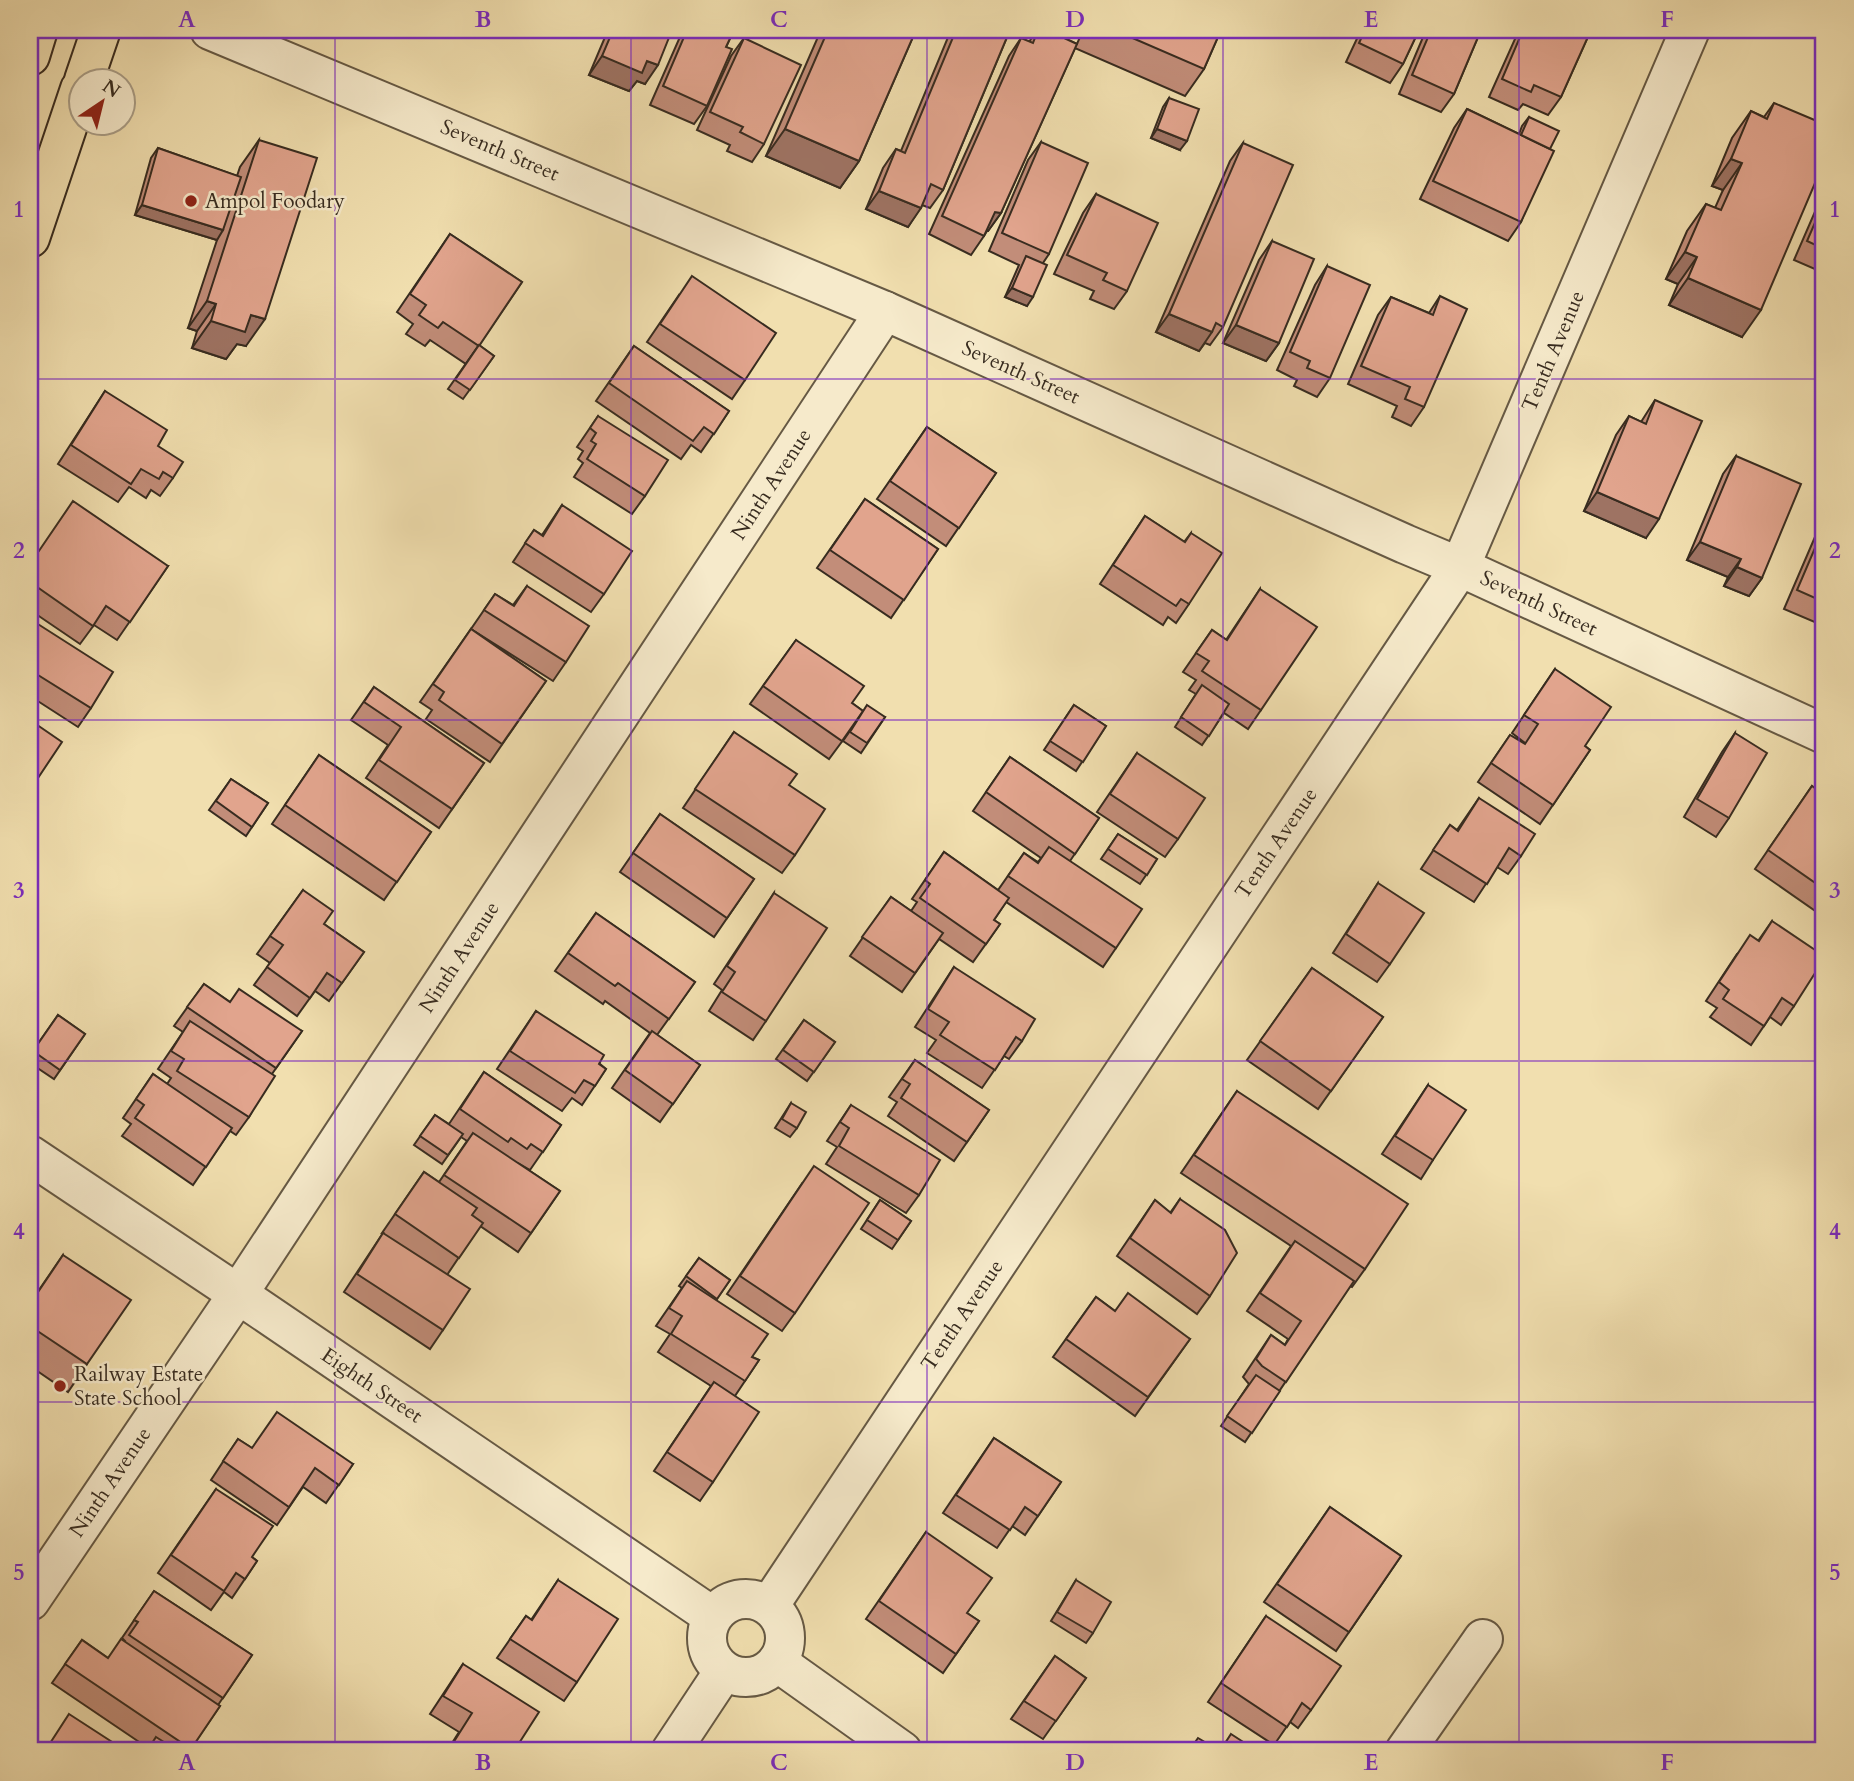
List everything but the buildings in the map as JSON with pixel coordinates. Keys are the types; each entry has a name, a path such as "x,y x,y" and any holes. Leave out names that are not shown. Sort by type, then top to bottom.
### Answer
{"main road":[{"path":"30,56 38,30"},
{"path":"88,66 101,30"},
{"path":"30,239 66,131"}],"street":[{"name":"Seventh Street","path":"210,30 885,311 1460,567 1824,734"},
{"name":"Tenth Avenue","path":"769,1606 1460,567 1690,30"},
{"name":"Ninth Avenue","path":"30,1601 238,1294 885,311"},
{"name":"Eighth Street","path":"30,1155 712,1616"},
{"path":"732,1600 758,1600 769,1606 777,1613 785,1632 782,1653 777,1662 758,1675 735,1676 724,1671 715,1663 706,1640 707,1627 712,1616 732,1600"},
{"path":"1405,1751 1483,1639"},
{"path":"777,1662 902,1751"},
{"path":"671,1751 724,1671"}],"place":[{"name":"Ampol Foodary","path":"191,201"},
{"name":"Railway Estate State School","path":"60,1386"}]}
